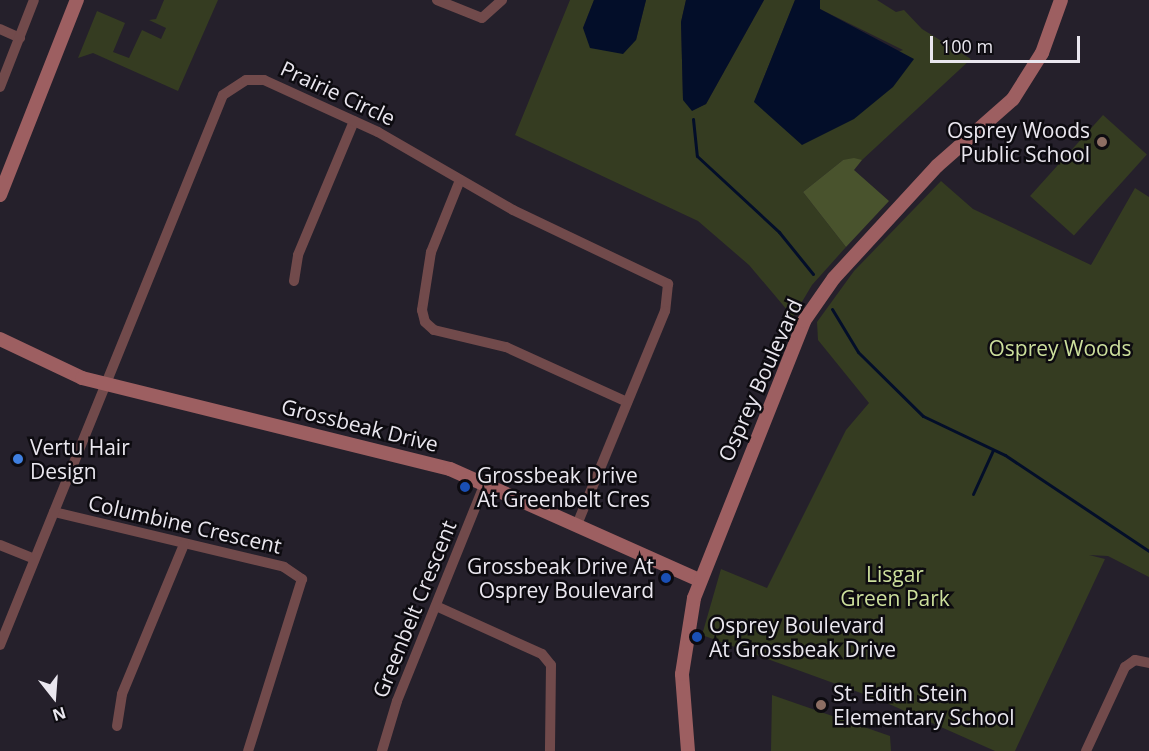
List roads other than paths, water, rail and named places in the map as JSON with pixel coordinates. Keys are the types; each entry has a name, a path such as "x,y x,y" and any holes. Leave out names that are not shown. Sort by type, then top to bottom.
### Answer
{"street":[{"path":"0,87 34,0"},
{"path":"0,195 77,0"},
{"path":"438,0 482,18 502,0"},
{"name":"Osprey Boulevard","path":"688,751 682,674 699,580 810,313 834,278 937,166 1013,99 1042,53 1061,0"},
{"path":"0,29 20,38"},
{"name":"Prairie Circle","path":"0,645 223,95 246,80 264,80 354,121 460,180 668,284 665,311 577,525"},
{"path":"294,281 298,255 354,121"},
{"path":"460,180 431,252 422,310 425,322 434,330 506,347 627,402"},
{"name":"Grossbeak Drive","path":"0,339 105,384 420,461 485,483 699,580"},
{"name":"Greenbelt Crescent","path":"382,751 485,483"},
{"name":"Columbine Crescent","path":"54,512 284,567 302,579 248,751"},
{"path":"117,726 122,694 184,544"},
{"path":"0,545 34,559"},
{"path":"436,606 546,659 551,665 550,751"},
{"path":"1086,751 1125,667 1135,660 1149,663"}],"water":[{"path":"594,0 646,0 636,40 623,54 590,48 583,28"},
{"path":"686,0 764,0 706,104 692,111 683,100 681,22"},
{"path":"795,0 820,0 820,9 914,59 893,87 854,119 802,145 754,102"}],"waterway":[{"path":"693,119 697,156 779,232 813,274"},
{"path":"832,309 858,352 923,416 1005,455 1149,551"},
{"path":"973,494 993,450"}],"place":[{"name":"Osprey Woods Public School","path":"1102,142"},
{"name":"Vertu Hair Design","path":"18,459"},
{"name":"Grossbeak Drive At Greenbelt Cres","path":"465,487"},
{"name":"Grossbeak Drive At Osprey Boulevard","path":"666,578"},
{"name":"Osprey Boulevard At Grossbeak Drive","path":"697,637"},
{"name":"St. Edith Stein Elementary School","path":"821,705"}],"park label":[{"name":"Osprey Woods","path":"1060,348"},
{"name":"Lisgar Green Park","path":"895,586"}]}
